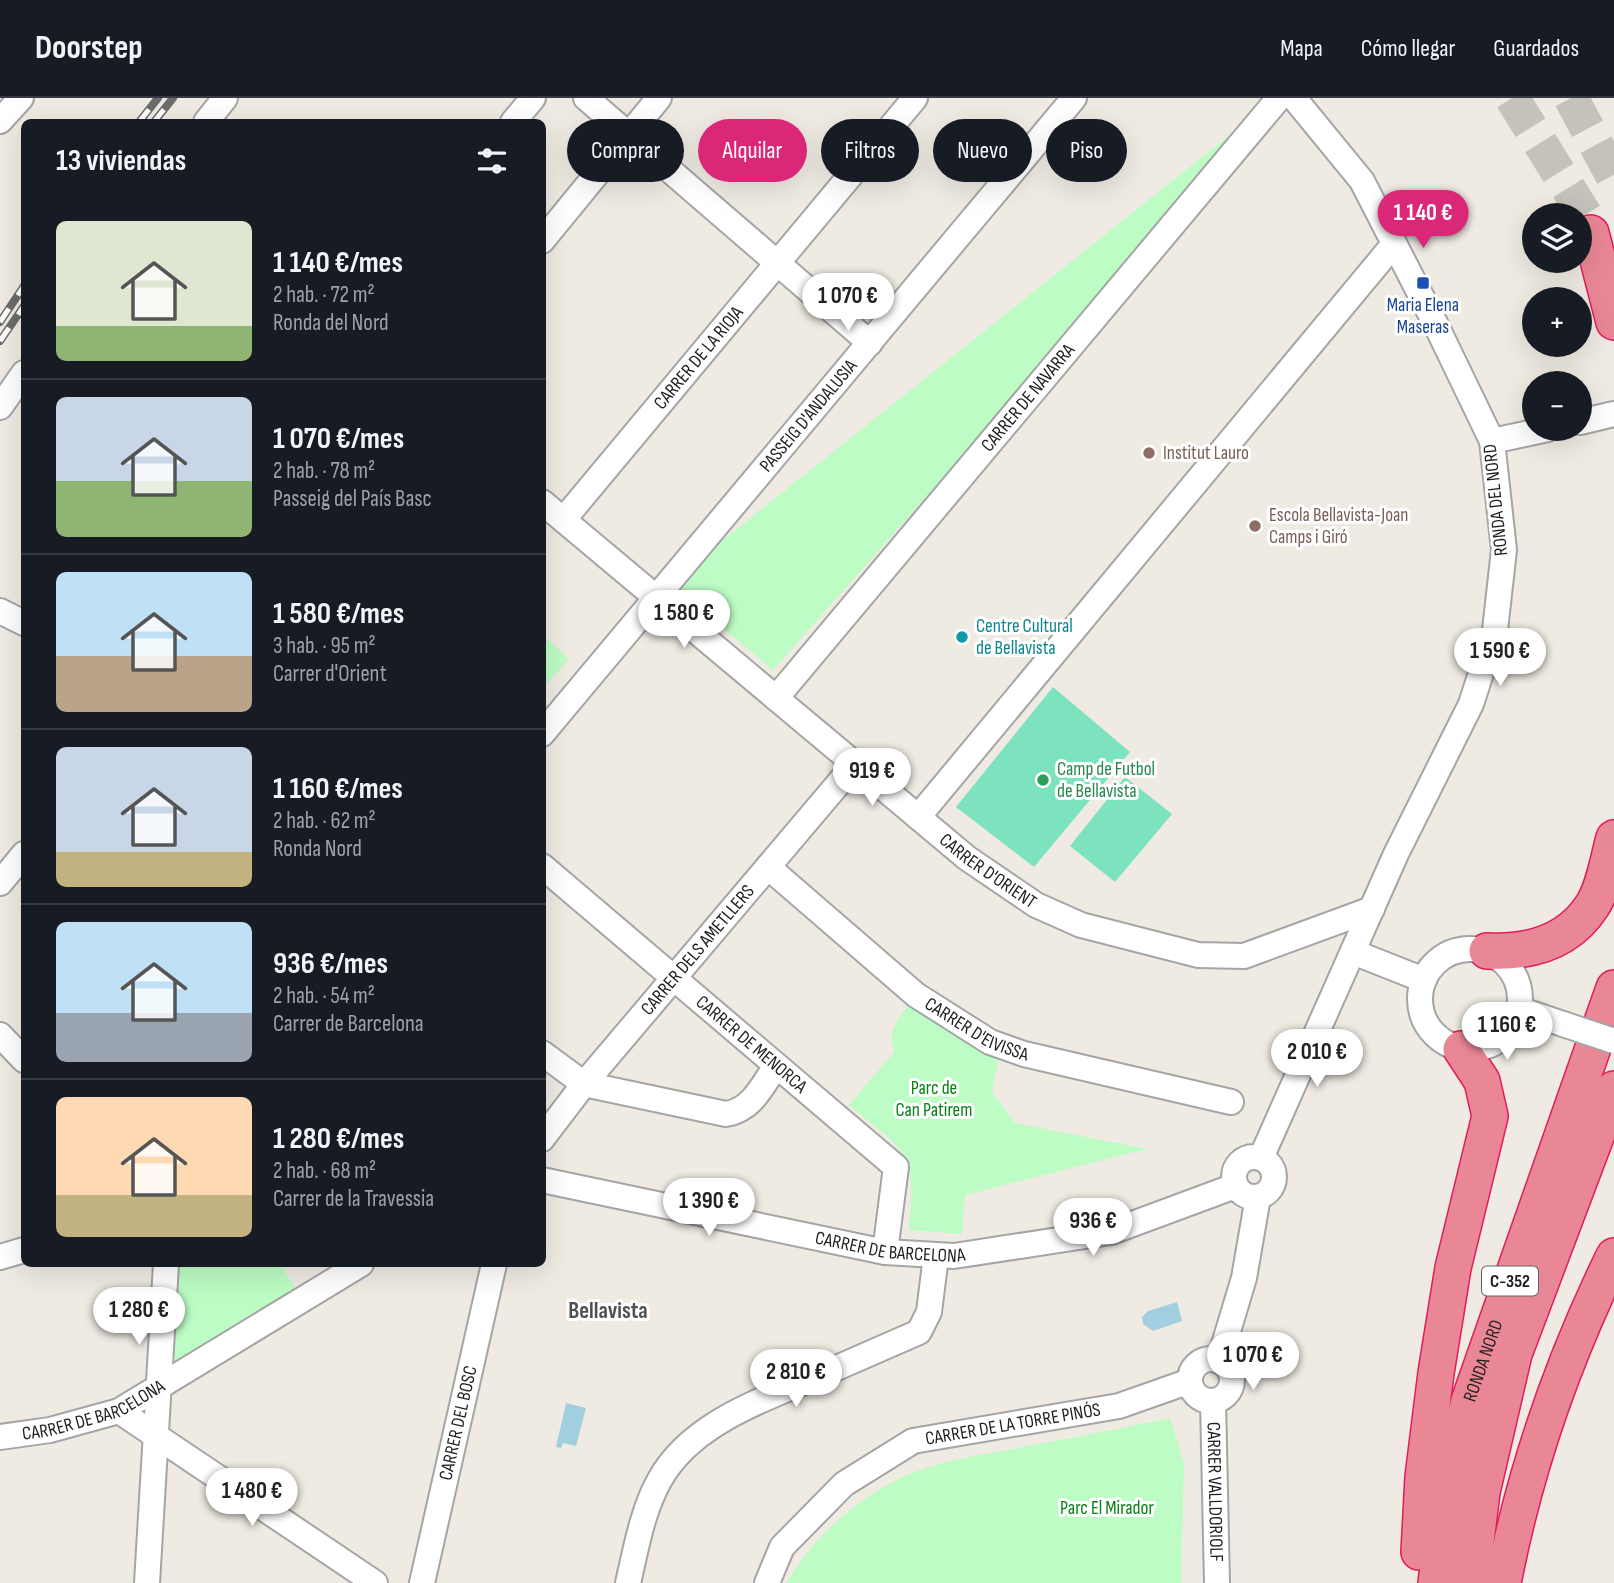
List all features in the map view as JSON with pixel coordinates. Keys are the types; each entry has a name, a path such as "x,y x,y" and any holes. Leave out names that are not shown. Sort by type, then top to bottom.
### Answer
{"highway":[{"path":"1614,279 1588,224 1614,322"},
{"path":"1488,951 1518,952 1551,943 1575,924 1593,905 1614,838"},
{"name":"RONDA NORD","path":"1436,1583 1450,1482 1469,1401 1614,988"},
{"path":"1417,1583 1423,1477 1436,1373 1453,1268 1490,1116 1482,1081 1461,1049"},
{"name":"RONDA NORD","path":"1471,1583 1482,1492 1514,1354 1614,1090"},
{"path":"1503,1583 1514,1525 1539,1438 1570,1353 1614,1256"}],"street":[{"path":"0,121 21,98"},
{"path":"208,119 225,98"},
{"path":"516,119 533,98"},
{"path":"586,98 610,119"},
{"path":"642,119 659,98"},
{"name":"CARRER DE LA RIOJA","path":"564,519 915,98"},
{"name":"PASSEIG D'ANDALUSIA","path":"546,729 1074,98"},
{"name":"CARRER DE NAVARRA","path":"776,698 1279,98"},
{"name":"RONDA DEL NORD","path":"1261,1158 1372,909 1471,704 1495,630 1504,550 1492,442 1362,181 1294,98"},
{"path":"546,236 590,182"},
{"path":"684,182 870,343"},
{"path":"918,817 1394,244"},
{"path":"0,407 21,377"},
{"path":"1592,419 1614,414"},
{"path":"1492,442 1522,435"},
{"name":"CARRER D'ORIENT","path":"546,505 967,858 1036,905 1081,925 1198,955 1244,956 1372,909"},
{"path":"0,611 21,622"},
{"name":"CARRER DELS AMETLLERS","path":"546,1134 583,1084 855,764"},
{"path":"0,883 21,858"},
{"name":"CARRER D'EIVISSA","path":"768,867 916,995 957,1024 989,1042 1024,1054 1231,1102"},
{"name":"CARRER DE MENORCA","path":"546,869 895,1167 885,1252"},
{"path":"1472,948 1488,951 1502,960 1514,974 1521,997 1519,1009 1509,1031 1496,1042 1479,1048 1461,1049 1433,1033 1424,1019 1419,1002 1424,980 1439,958 1472,948"},
{"path":"1353,953 1424,980"},
{"path":"1519,1009 1614,1041"},
{"path":"0,1035 21,1057"},
{"path":"546,1056 583,1084 726,1114 740,1112 752,1101 776,1066"},
{"path":"1248,1158 1261,1158 1272,1167 1274,1177 1270,1190 1258,1197 1244,1195 1235,1186 1237,1166 1248,1158"},
{"name":"CARRER DE BARCELONA","path":"546,1181 885,1252 936,1256 954,1256 1111,1232 1235,1186"},
{"path":"1219,1360 1244,1278 1258,1197"},
{"path":"0,1257 21,1251"},
{"path":"628,1583 642,1524 659,1481 674,1459 702,1433 763,1397 919,1332 929,1312 936,1256"},
{"path":"147,1583 166,1267"},
{"name":"CARRER DE BARCELONA","path":"0,1437 50,1430 119,1411 356,1267"},
{"name":"CARRER DEL BOSC","path":"422,1583 493,1267"},
{"path":"1219,1360 1229,1369 1232,1383 1226,1395 1213,1401 1200,1398 1191,1381 1199,1363 1219,1360"},
{"name":"CARRER DE LA TORRE PINÓS","path":"767,1583 782,1547 844,1484 913,1441 1119,1406 1191,1381"},
{"name":"CARRER VALLDORIOLF","path":"1213,1401 1217,1583"},
{"path":"119,1411 375,1583"}],"green space":[{"path":"1279,98 773,670 669,583"},
{"path":"546,638 569,659 546,685"},
{"name":"Camp de Futbol de Bellavista","path":"1053,687 1130,752 1034,867 956,807"},
{"path":"1125,777 1172,814 1115,882 1070,846"},
{"name":"Parc de Can Patirem","path":"913,999 999,1056 992,1092 1015,1123 1147,1149 965,1195 962,1234 909,1230 911,1183 904,1156 896,1145 849,1105 895,1051 892,1044 893,1030"},
{"path":"170,1267 283,1267 296,1290 170,1380"},
{"name":"Parc El Mirador","path":"1170,1418 1184,1464 1181,1583 787,1583 825,1532 842,1517 877,1491 914,1472 956,1460"}],"water":[{"path":"1177,1302 1182,1321 1153,1331 1143,1324 1142,1317 1148,1311"},
{"path":"566,1403 586,1408 576,1446 563,1443 561,1448 556,1447"}],"tunnel":[{"path":"1512,98 1578,203"},
{"path":"1571,98 1614,178"}],"railway":[{"path":"141,119 158,98"},
{"path":"156,119 173,98"},
{"path":"0,322 21,290"},
{"path":"0,341 21,310"}],"place":[{"name":"Maria Elena Maseras","path":"1423,283"},
{"name":"Institut Lauro","path":"1149,453"},
{"name":"Escola Bellavista-Joan Camps i Giró","path":"1255,526"},
{"name":"Centre Cultural de Bellavista","path":"962,637"},
{"name":"Camp de Futbol de Bellavista","path":"1043,780"}],"district":[{"name":"Bellavista","path":"608,1311"}]}
